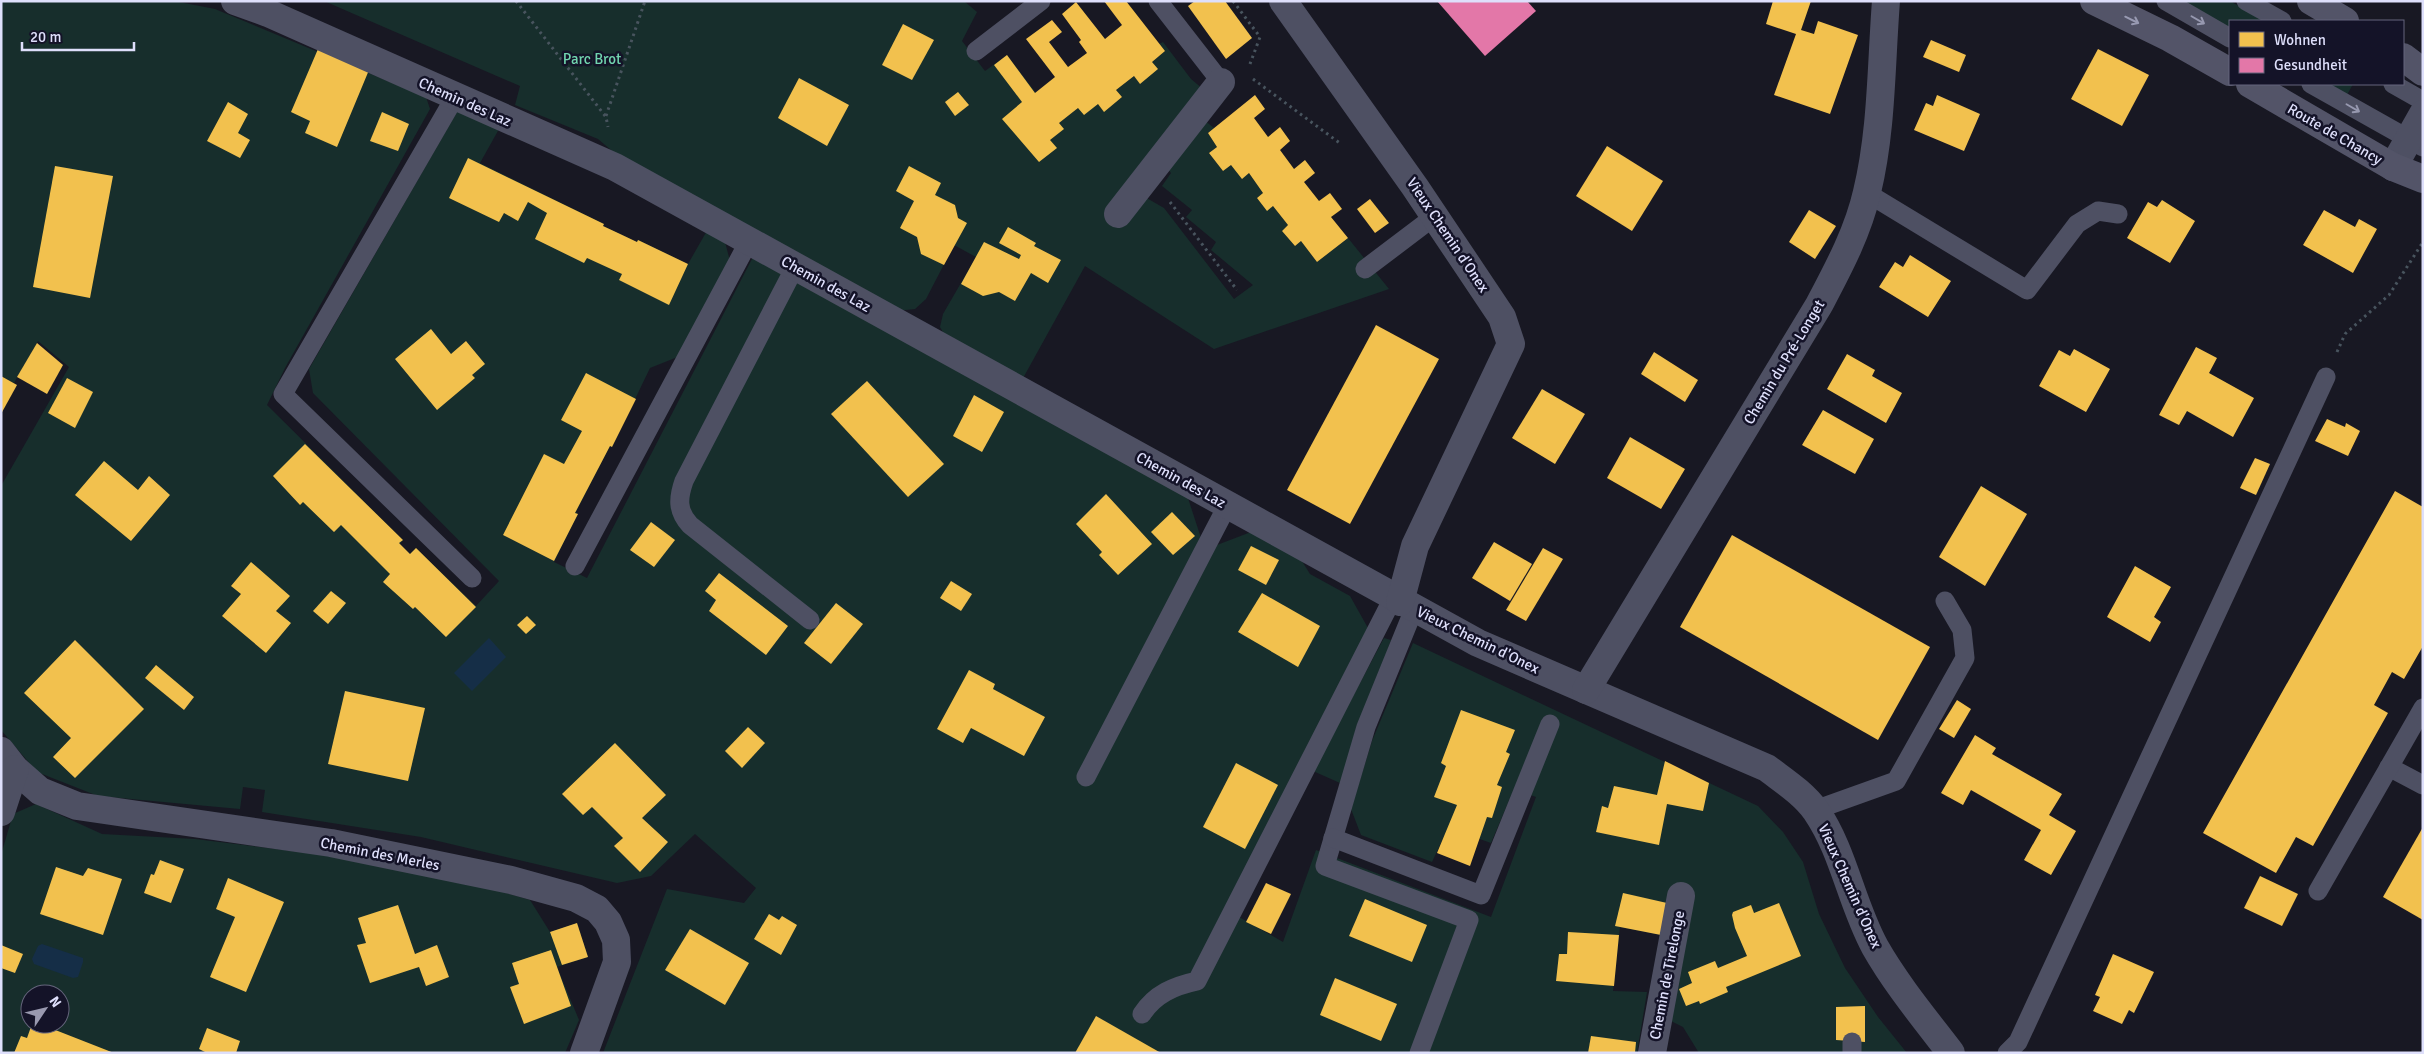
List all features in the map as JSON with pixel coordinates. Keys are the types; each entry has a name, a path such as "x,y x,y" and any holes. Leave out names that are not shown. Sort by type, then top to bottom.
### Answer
{"main road":[{"path":"2094,1 2170,38 2229,71"},
{"path":"2311,1 2343,20"},
{"path":"2404,58 2423,72"},
{"name":"Route de Chancy","path":"2252,85 2393,167 2423,179"}],"street":[{"name":"Chemin des Laz","path":"235,1 268,13 615,167 1403,603"},
{"name":"Chemin du Pré-Longet","path":"1586,690 1819,305 1844,259 1867,192 1880,112 1886,1"},
{"name":"Vieux Chemin d'Onex","path":"1287,3 1502,316 1511,344 1415,546 1403,603 1478,643 1767,768 1797,791 1815,810 1836,848 1856,907 1876,948 1951,1053"},
{"path":"1118,214 1221,82"},
{"path":"2393,167 2416,143 2423,114"},
{"name":"Chemin des Merles","path":"1,812 8,760"},
{"name":"Chemin des Merles","path":"8,760 40,791 78,806 331,843 511,880 583,902 597,909 608,922 616,940 617,962 584,1053"},
{"name":"Chemin de Tirelonge","path":"1652,1053 1681,896"}],"lane":[{"path":"976,51 1041,1"},
{"path":"1158,1 1221,82"},
{"path":"2166,1 2229,37"},
{"path":"2246,1 2280,20"},
{"path":"2313,85 2416,143"},
{"path":"2395,85 2423,101"},
{"path":"455,97 283,394 472,578"},
{"path":"1867,192 2027,290 2077,224 2098,211 2118,214"},
{"path":"1365,269 1435,216"},
{"path":"575,566 749,241"},
{"path":"795,267 678,496 683,517 690,525 810,620"},
{"path":"2007,1053 2018,1042 2326,377"},
{"path":"1086,777 1227,506"},
{"path":"1815,810 1896,781 1965,658 1962,630 1945,601"},
{"path":"1403,603 1325,866 1470,920 1419,1053"},
{"path":"1142,1014 1147,1005 1176,985 1197,981 1403,603"},
{"path":"2318,891 2423,708"},
{"path":"1333,838 1481,895 1550,724"},
{"path":"2389,767 2423,785"}],"path":[{"path":"516,1 606,117 615,167"},
{"path":"606,117 645,1"},
{"path":"1233,1 1260,37 1246,74"},
{"path":"1221,82 1246,74"},
{"path":"1246,74 1345,147"},
{"path":"1149,174 1237,290"},
{"path":"2326,377 2345,334 2389,295 2423,242"}],"green space":[{"path":"1,1 174,1 215,9 426,97 430,109 285,368 267,405 403,540 400,544 410,554 416,548 476,606 499,581 313,393 309,369 458,110 499,129 480,163 604,224 603,226 637,242 638,240 688,264 708,229 724,238 730,261 680,356 650,368 612,447 610,446 576,512 578,514 554,562 587,578 754,255 1186,492 1201,538 1217,545 1251,532 1300,558 1310,574 1350,596 1368,628 1225,909 1283,942 1316,850 1491,917 1536,797 1514,789 1491,843 1448,828 1432,862 1361,835 1351,809 1372,741 1413,643 1758,806 1783,832 1803,862 1819,914 1845,968 1878,1017 1907,1053 1699,1053 1683,1027 1667,1019 1661,935 1620,927 1613,991 1647,992 1637,1053 603,1053 667,889 744,903 756,888 695,834 651,876 617,883 421,837 262,812 265,790 243,787 240,809 98,796 37,772 1,730 1,486 69,367 38,341 14,383 1,376"},
{"name":"Parc Brot","path":"324,1 964,1 977,12 962,41 985,71 1007,55 1059,123 1078,108 1098,104 1104,111 1122,97 1116,90 1134,76 1140,84 1152,62 1165,51 1159,44 1163,42 1191,79 1203,89 1124,185 1164,208 1234,299 1253,285 1211,250 1216,242 1186,217 1192,210 1162,186 1171,173 1166,167 1204,120 1214,128 1208,133 1217,147 1209,153 1223,171 1231,165 1242,178 1249,173 1263,193 1257,198 1267,210 1273,206 1288,225 1282,231 1295,246 1301,241 1317,262 1348,238 1389,289 1214,349 1085,266 1022,380 947,339 940,327 943,314 976,257 954,245 926,299 915,309 896,311 623,160 598,139 515,105 520,86"},
{"path":"2183,1 2230,1 2263,20 2229,20 2229,27"},
{"path":"2330,85 2352,85 2347,95"},
{"path":"1384,638 1391,640 1340,783 1313,771"},
{"path":"36,804 102,834 195,839 340,857 486,887 530,900 550,932 577,923 588,957 557,967 579,1020 565,1053 1,1053 1,855 13,814"}],"water":[{"path":"489,638 506,657 472,691 454,673"},
{"path":"42,944 83,958 78,977 73,978 34,964 32,959 38,946"}],"building: Wohnen":[{"path":"1104,1 1126,1 1165,51 1152,62 1158,69 1140,84 1134,76 1116,90 1122,97 1104,112 1098,104 1084,115 1078,108 1059,123 1064,129 1050,140 1057,148 1039,162 1002,119 1022,102 994,65 1007,55 1035,93 1055,77 1026,39 1052,20 1062,32 1049,42 1068,67 1087,53 1079,42 1081,40 1062,14 1076,2 1105,39 1122,25"},
{"path":"1195,1 1225,1 1252,38 1226,59 1188,6"},
{"path":"1773,1 1811,1 1801,30 1814,34 1818,21 1858,35 1830,114 1774,95 1796,34 1766,24"},
{"path":"903,24 934,40 912,80 882,65"},
{"path":"1931,40 1966,55 1959,72 1923,57"},
{"path":"318,49 369,70 337,147 305,133 310,121 291,112"},
{"path":"2098,49 2149,75 2122,126 2071,99"},
{"path":"799,78 849,105 827,146 778,118"},
{"path":"958,92 969,105 955,116 945,102"},
{"path":"1255,95 1265,109 1254,118 1268,137 1280,127 1290,141 1280,150 1294,169 1305,160 1315,173 1304,182 1319,201 1330,193 1342,209 1331,217 1348,238 1317,262 1301,241 1295,246 1282,231 1288,225 1273,206 1267,211 1257,198 1263,193 1249,173 1242,179 1231,165 1223,171 1209,153 1217,147 1208,133"},
{"path":"1937,95 1980,114 1964,151 1914,130 1926,103 1933,106"},
{"path":"228,102 248,114 238,133 250,140 240,158 207,141"},
{"path":"382,112 409,124 398,151 370,141"},
{"path":"1607,146 1663,181 1632,231 1576,196"},
{"path":"468,158 604,224 603,226 637,242 638,240 688,264 669,305 619,280 622,274 587,258 584,263 535,239 547,213 528,202 518,221 504,213 499,222 449,198"},
{"path":"55,166 113,176 90,298 33,287"},
{"path":"909,166 941,183 935,195 955,205 958,218 967,223 944,265 921,254 917,237 900,228 914,201 896,191"},
{"path":"1370,199 1389,223 1375,233 1357,209"},
{"path":"2162,200 2195,221 2170,263 2127,238 2148,202 2157,207"},
{"path":"1809,210 1836,226 1815,259 1789,242"},
{"path":"2324,210 2355,227 2359,219 2377,229 2353,273 2303,245"},
{"path":"1008,227 1036,243 1034,246 1061,260 1048,283 1031,273 1015,301 999,292 983,296 961,284 984,242 1019,259 1021,255 999,243"},
{"path":"1910,255 1951,281 1928,317 1879,287 1895,262 1903,267"},
{"path":"1376,325 1439,359 1350,524 1287,490"},
{"path":"431,329 451,354 466,341 485,364 472,375 475,378 437,410 395,359"},
{"path":"37,343 63,365 47,394 17,377"},
{"path":"2196,347 2217,358 2209,373 2254,398 2233,437 2187,411 2179,425 2159,415"},
{"path":"2074,349 2110,369 2086,412 2039,386 2059,350 2070,356"},
{"path":"1654,352 1698,380 1685,402 1641,374"},
{"path":"1847,354 1875,370 1872,376 1902,393 1886,423 1827,389"},
{"path":"586,373 636,399 575,513 578,514 554,561 503,535 544,454 564,464 582,431 561,420"},
{"path":"1,376 17,385 1,414"},
{"path":"67,378 93,392 75,428 48,413"},
{"path":"867,381 944,464 908,497 831,414"},
{"path":"1542,389 1585,414 1555,464 1512,438"},
{"path":"974,395 1004,412 982,452 953,436"},
{"path":"1823,410 1874,439 1855,474 1802,445"},
{"path":"2327,419 2345,427 2346,423 2360,431 2348,456 2315,441"},
{"path":"1630,437 1685,469 1661,509 1607,478"},
{"path":"305,444 403,540 399,543 410,554 416,548 476,607 446,637 415,607 413,609 383,582 390,574 341,525 334,532 303,502 300,505 273,476"},
{"path":"2255,458 2270,464 2256,495 2240,488"},
{"path":"104,461 138,490 149,476 170,495 131,541 75,495"},
{"path":"1981,486 2027,514 1985,586 1939,557"},
{"path":"2395,491 2423,507 2423,646 2404,679 2392,672 2374,705 2388,713 2313,846 2296,837 2276,873 2203,833"},
{"path":"1106,494 1152,544 1118,575 1099,555 1102,552 1076,524"},
{"path":"1172,512 1195,536 1173,555 1151,532"},
{"path":"651,522 675,540 654,567 630,550"},
{"path":"1732,535 1930,647 1878,740 1680,627"},
{"path":"1494,542 1532,564 1510,601 1472,578"},
{"path":"1251,546 1279,560 1266,585 1238,570"},
{"path":"1543,548 1563,559 1526,621 1506,610"},
{"path":"251,562 290,596 276,611 291,623 266,653 222,616 241,594 231,586"},
{"path":"2135,566 2171,587 2154,617 2161,622 2150,642 2107,617"},
{"path":"719,573 788,626 766,655 709,611 716,600 705,591"},
{"path":"951,581 972,594 961,611 940,598"},
{"path":"331,591 346,603 328,624 313,611"},
{"path":"1262,593 1320,626 1298,667 1238,632"},
{"path":"836,603 863,624 831,664 804,643"},
{"path":"527,616 536,625 526,634 517,625"},
{"path":"75,640 144,709 75,778 53,757 71,738 24,693"},
{"path":"156,665 194,697 184,710 145,678"},
{"path":"969,670 995,684 993,689 1045,717 1024,756 971,728 963,743 937,729"},
{"path":"345,691 425,708 408,781 328,764"},
{"path":"1957,700 1971,709 1954,738 1939,729"},
{"path":"1461,710 1515,730 1506,752 1510,754 1497,785 1502,787 1492,818 1487,817 1470,866 1437,853 1457,805 1434,797 1446,766 1441,763"},
{"path":"748,727 765,743 742,768 725,751"},
{"path":"1975,735 1996,748 1992,754 2062,794 2049,815 2076,831 2051,875 2024,860 2041,830 1971,790 1963,805 1941,793"},
{"path":"615,743 666,795 642,818 668,842 640,872 614,846 623,838 592,807 583,815 562,794"},
{"path":"1665,761 1709,783 1703,811 1667,804 1659,845 1596,832 1602,806 1608,808 1614,786 1657,795"},
{"path":"1236,763 1278,785 1245,849 1203,827"},
{"path":"2423,827 2423,920 2383,897"},
{"path":"160,860 184,869 171,903 144,893 151,874 154,875"},
{"path":"56,867 83,876 88,868 122,879 103,935 40,914"},
{"path":"2260,876 2298,894 2282,926 2244,908"},
{"path":"228,878 284,902 246,992 210,977 235,917 216,909"},
{"path":"1266,883 1291,894 1271,934 1246,922"},
{"path":"1623,893 1667,903 1661,935 1615,926"},
{"path":"1365,899 1427,925 1412,962 1349,936"},
{"path":"1779,903 1801,956 1726,987 1728,992 1700,1004 1699,1001 1686,1006 1679,989 1692,983 1688,972 1715,961 1718,968 1747,956 1735,928 1733,912 1751,905 1754,913"},
{"path":"398,905 415,954 437,945 449,977 426,986 419,967 370,983 357,945 366,943 358,918"},
{"path":"769,914 779,920 782,916 797,925 781,955 754,939"},
{"path":"577,923 588,957 562,965 550,932"},
{"path":"690,929 749,963 725,1005 665,970"},
{"path":"1568,932 1619,935 1614,986 1556,981 1559,954 1567,954"},
{"path":"1,945 23,954 15,973 1,968"},
{"path":"551,950 571,1006 524,1024 510,987 519,984 512,963"},
{"path":"2113,954 2154,972 2134,1013 2129,1010 2122,1024 2093,1011 2100,997 2095,995"},
{"path":"1335,978 1397,1004 1381,1041 1320,1015"},
{"path":"1865,1006 1865,1042 1836,1040 1836,1007"},
{"path":"1096,1016 1161,1053 1075,1053"},
{"path":"207,1028 240,1041 236,1053 207,1053 199,1049"},
{"path":"28,1034 66,1034 114,1053 14,1053 21,1036 27,1038"},
{"path":"1591,1036 1636,1042 1635,1053 1588,1053"}],"building: Gesundheit":[{"path":"1437,1 1527,1 1536,11 1485,56"}]}
